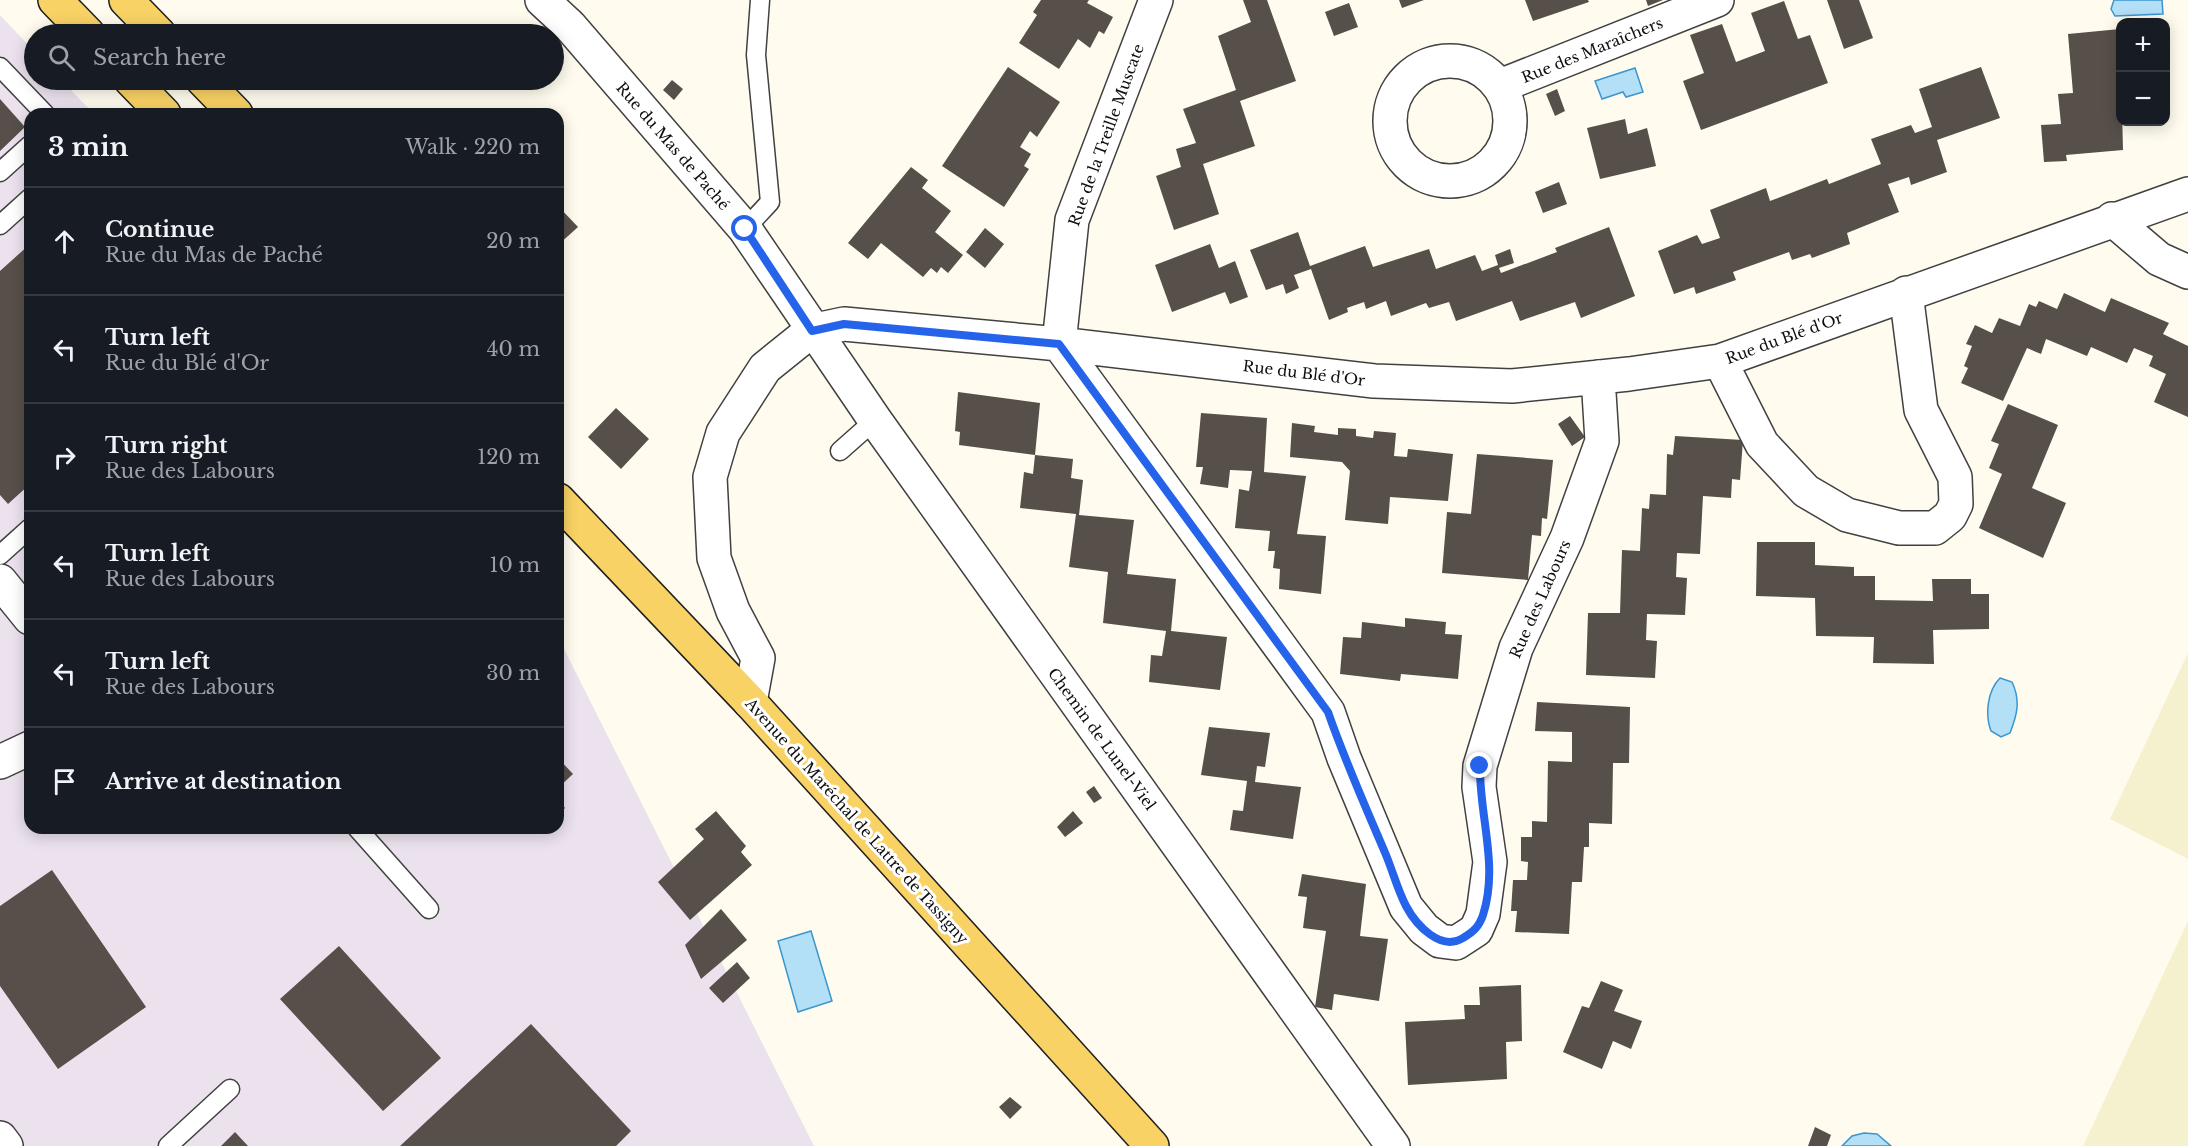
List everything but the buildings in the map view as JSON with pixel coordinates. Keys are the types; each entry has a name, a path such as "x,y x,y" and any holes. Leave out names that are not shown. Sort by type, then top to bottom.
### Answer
{"main road":[{"path":"55,0 78,24"},
{"path":"126,0 149,24"},
{"path":"141,90 158,108"},
{"path":"212,90 230,108"},
{"name":"Avenue du Maréchal de Lattre de Tassigny","path":"564,506 750,702 1152,1146"}],"street":[{"name":"Rue du Mas de Paché","path":"542,0 570,26 745,229 812,331"},
{"name":"Rue de la Treille Muscate","path":"1059,344 1071,220 1156,0"},
{"name":"Rue des Maraîchers","path":"1500,86 1717,0"},
{"name":"Rue du Blé d'Or","path":"750,702 758,658 733,610 714,558 710,477 723,433 765,368 812,331 844,324 1059,344 1374,381 1512,386 1720,361 2112,219 2188,194"},
{"path":"2112,219 2159,260 2188,272"},
{"path":"1720,361 1762,444 1806,491 1847,515 1899,528 1935,528 1950,516 1956,504 1955,477 1921,410 1906,293"},
{"name":"Chemin de Lunel-Viel","path":"812,331 1394,1146"},
{"name":"Rue des Labours","path":"1059,344 1328,712 1344,758 1406,907 1424,929 1440,941 1456,942 1476,930 1483,914 1490,862 1479,787 1480,766 1516,648 1568,538 1602,441 1598,377"},
{"path":"0,581 24,611"},
{"path":"0,762 24,751"},
{"path":"0,1138 6,1146"}],"lane":[{"path":"745,229 770,202 756,55 759,0"},
{"path":"0,67 39,108"},
{"path":"0,172 24,150"},
{"path":"0,225 24,203"},
{"path":"840,451 875,420"},
{"path":"0,555 24,533"},
{"path":"362,834 429,909"},
{"path":"168,1146 230,1089"}],"shaded area":[{"path":"0,15 24,40 24,90 71,90 88,108 24,108 24,834 564,834 564,649 814,1146 0,1146"},
{"path":"2188,653 2188,859 2110,819"},
{"path":"2188,921 2188,1146 2083,1146"}],"water":[{"path":"2114,0 2162,0 2163,14 2115,16 2111,9"},
{"path":"1635,68 1643,92 1626,97 1623,92 1602,99 1595,81"},
{"path":"2000,678 2012,682 2017,702 2010,733 2001,737 1991,731 1988,718 1990,696"},
{"path":"811,931 832,1001 798,1012 778,941"},
{"path":"1864,1133 1877,1134 1891,1146 1842,1146 1852,1136"}],"route":[{"path":"745,229 812,331 823,326 844,324 1059,344 1328,712 1344,758 1389,861 1406,907 1424,929 1440,941 1456,942 1476,930 1483,914 1490,862 1479,787 1480,766"}]}
